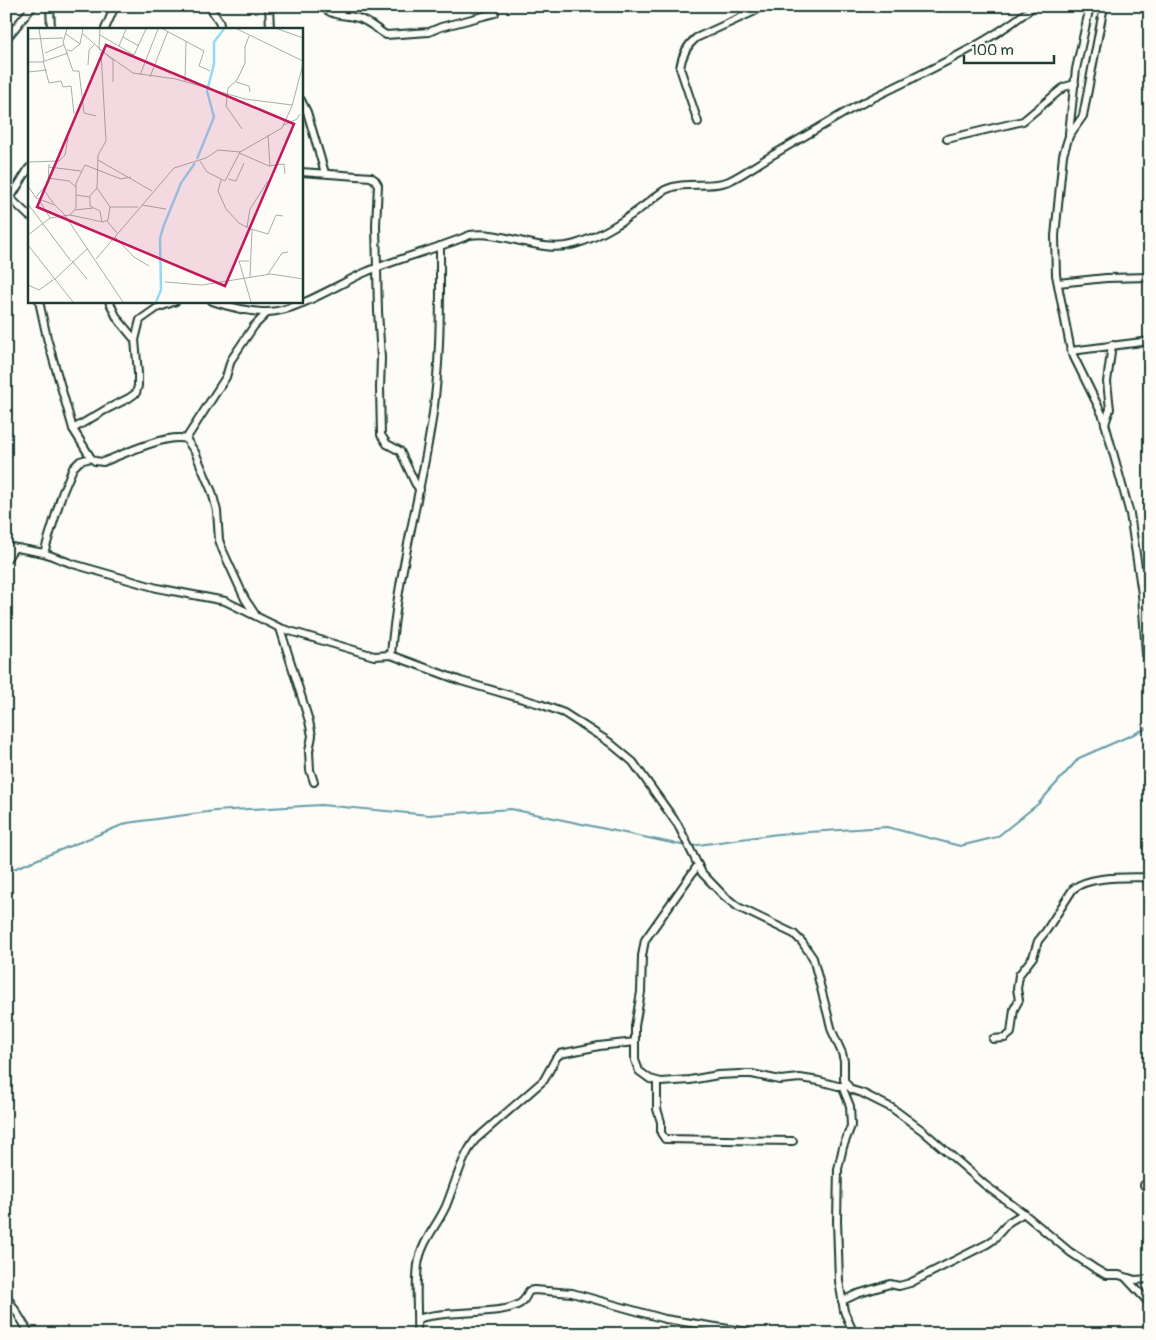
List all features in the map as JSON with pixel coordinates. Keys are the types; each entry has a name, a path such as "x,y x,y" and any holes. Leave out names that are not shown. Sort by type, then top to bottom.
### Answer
{"street":[{"path":"6,39 33,6"},
{"path":"50,6 51,28"},
{"path":"105,28 115,6"},
{"path":"209,6 219,20 221,28"},
{"path":"269,6 270,28"},
{"path":"321,6 331,14 350,16 370,23 386,35 429,32 441,26 495,13"},
{"path":"698,122 680,68 681,60 688,44 696,38 763,6"},
{"path":"215,302 228,307 267,312 306,301 377,268 470,235 498,235 554,248 574,245 622,222 666,190 678,186 726,182 745,173 828,122 936,67 1006,28 1034,6"},
{"path":"1090,6 1079,49 1069,136 1063,155 1055,236 1058,283 1072,351 1096,400 1105,424 1130,514 1142,594 1146,655 1150,676"},
{"path":"1069,136 1083,116 1104,6"},
{"path":"947,139 1023,121 1064,87 1075,84"},
{"path":"302,102 307,112 325,173"},
{"path":"28,169 7,199 28,215"},
{"path":"302,172 371,177 378,185 376,226 382,358 380,388 381,435 387,444 400,452 420,490"},
{"path":"391,655 394,624 432,420 439,347 440,246"},
{"path":"1058,283 1106,278 1150,277"},
{"path":"39,302 47,338 73,429 91,458 103,462 158,442 179,437 186,439 202,466 212,492 217,510 220,540 224,551 245,599 256,615"},
{"path":"109,302 117,318 135,340"},
{"path":"73,429 136,393 138,386 135,340 140,320 157,308 173,302"},
{"path":"186,439 226,376 232,360 254,326 267,312"},
{"path":"1072,351 1150,341"},
{"path":"1105,424 1110,409 1107,382 1112,345"},
{"path":"44,553 62,494 73,468 80,461 91,458"},
{"path":"6,546 44,553 73,564 157,588 225,601 280,628 374,656 391,655 461,681 540,704 564,713 586,726 633,762 678,825 702,873 738,907 794,934 808,950 812,958 832,1031 842,1053 844,1080 850,1106 851,1126 840,1158 837,1194 842,1301 845,1316 854,1334"},
{"path":"6,560 14,548"},
{"path":"1139,571 1150,567"},
{"path":"280,628 309,721 312,736 309,751 310,770 314,782"},
{"path":"698,865 645,940 635,1042 635,1060 639,1071 657,1082 690,1080 718,1075 752,1074 780,1080 792,1078 810,1079 845,1086 862,1092 892,1108 1070,1252 1106,1276 1119,1275 1135,1280 1150,1279"},
{"path":"993,1039 1006,1038 1011,1033 1014,1009 1019,1000 1017,989 1019,975 1033,957 1038,941 1073,889 1090,881 1150,877"},
{"path":"417,1334 416,1284 418,1263 424,1245 445,1208 468,1150 475,1140 544,1080 560,1054 599,1046 635,1042"},
{"path":"657,1082 657,1109 661,1122 661,1133 665,1139 793,1141"},
{"path":"842,1301 857,1294 890,1284 899,1286 922,1277 987,1244 1009,1222 1024,1213"},
{"path":"1126,1278 1150,1304"},
{"path":"418,1319 435,1314 495,1311 509,1308 523,1302 529,1292 534,1290 572,1293 666,1319 748,1332"},
{"path":"6,1295 30,1334"}],"waterway":[{"path":"691,846 778,834 887,827 960,846 997,837 1038,804 1079,758 1150,727"},
{"path":"6,872 127,823 215,811 321,805 429,815 511,809 686,846"}]}
